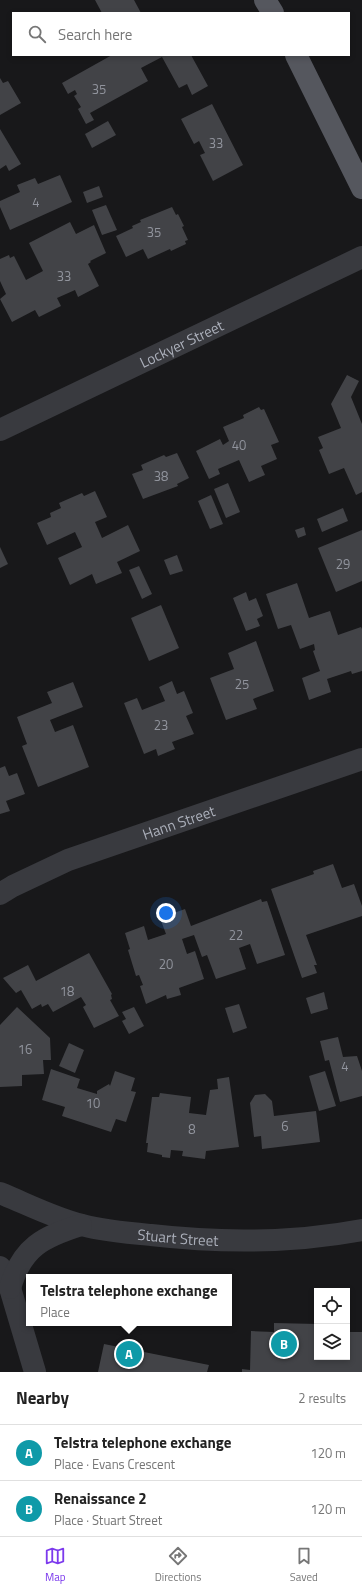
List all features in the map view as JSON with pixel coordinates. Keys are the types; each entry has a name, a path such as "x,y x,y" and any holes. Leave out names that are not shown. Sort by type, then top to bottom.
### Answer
{"main road":[{"path":"265,0 271,12"},
{"path":"296,56 362,188"}],"street":[{"name":"Lockyer Street","path":"0,430 362,257"},
{"name":"Hann Street","path":"0,894 13,886 68,860 362,759"},
{"name":"Stuart Street","path":"0,1193 82,1225 124,1232 177,1238 234,1241 304,1239 362,1230"},
{"path":"10,1288 15,1271 39,1241 56,1233 82,1225"},
{"path":"0,1267 10,1288 35,1372"}],"building":[{"path":"95,0 134,0 140,12 101,12"},
{"path":"110,56 192,56 208,86 192,95 187,84 179,88 162,57 141,68 148,81 90,113 94,120 86,124 78,109 81,107 74,96 77,94 75,90 68,94 62,83"},
{"path":"0,78 3,83 8,81 21,103 0,115"},
{"path":"212,104 243,165 213,181 200,155 205,153 199,141 194,144 181,119"},
{"path":"108,121 116,135 92,148 85,134"},
{"path":"0,129 21,164 9,171 6,165 0,169"},
{"path":"60,175 72,202 10,230 0,207 0,201 20,192 17,185 35,178 38,184"},
{"path":"99,186 103,197 87,203 83,192"},
{"path":"106,205 117,230 102,235 92,210"},
{"path":"172,207 176,215 178,214 184,226 182,227 188,240 185,241 186,244 171,251 170,249 148,259 143,249 126,257 116,236 133,228 132,226 141,222 140,220"},
{"path":"70,222 76,234 94,225 106,253 90,261 91,262 88,264 99,286 78,297 75,290 57,298 61,306 39,317 35,310 12,322 0,299 6,294 0,281 0,259 9,255 10,258 14,256 26,280 43,271 29,243"},
{"path":"347,375 359,381 351,397 362,424 362,492 356,495 344,468 329,474 319,450 323,448 318,437 341,428 331,404"},
{"path":"259,407 261,410 264,409 279,442 271,445 277,459 261,466 265,475 249,482 239,460 218,469 220,474 209,479 196,451 220,439 223,445 229,441 223,427 244,418 243,415"},
{"path":"177,453 189,478 177,484 178,486 143,499 132,474 143,470 141,465 164,455 166,457"},
{"path":"228,483 240,512 226,518 214,489"},
{"path":"95,491 107,517 95,522 102,538 128,525 140,551 117,562 122,573 96,584 92,574 70,585 58,558 82,547 75,532 47,545 37,523 51,517 50,513 61,508 59,503 82,493 84,496"},
{"path":"211,495 223,524 210,529 198,501"},
{"path":"343,508 348,521 322,532 317,519"},
{"path":"304,527 306,535 298,538 295,530"},
{"path":"362,530 362,581 336,592 318,548"},
{"path":"0,547 8,564 0,568"},
{"path":"177,555 183,571 170,575 164,560"},
{"path":"139,566 152,594 142,599 129,570"},
{"path":"297,583 309,618 330,611 338,635 361,627 362,629 362,671 352,674 351,671 327,679 331,692 309,700 302,678 320,671 313,651 315,650 314,644 300,649 291,625 278,629 266,594"},
{"path":"246,592 249,601 256,598 263,616 257,619 260,626 246,631 233,598"},
{"path":"161,605 179,648 149,661 131,618"},
{"path":"256,641 274,691 253,699 257,709 226,720 210,678 234,669 228,653"},
{"path":"172,681 177,694 184,691 193,713 186,716 194,734 172,742 175,749 158,756 156,749 144,754 124,703 137,698 142,710 165,701 159,687"},
{"path":"73,682 83,707 50,720 55,732 73,725 89,767 38,787 22,746 27,744 17,717 52,703 47,692"},
{"path":"5,766 9,776 17,773 25,794 6,801 10,811 0,814 0,768"},
{"path":"333,864 342,888 354,884 362,906 362,916 306,935 317,965 314,965 317,973 302,978 271,889 314,874 313,871"},
{"path":"261,899 262,902 267,901 285,955 257,964 250,944 239,948 246,969 216,979 207,955 202,957 194,935 182,939 187,954 195,951 204,979 179,988 181,995 167,999 166,995 146,1004 140,986 143,985 139,975 136,976 128,950 130,949 125,933 144,926 148,940 166,934 160,918 185,909 191,926"},
{"path":"89,953 112,994 112,999 110,1000 119,1016 94,1028 83,1007 86,1005 81,997 53,1012 48,1004 42,1007 41,1004 32,1009 21,990 16,993 3,978 28,965 36,981"},
{"path":"324,992 328,1009 311,1014 306,998"},
{"path":"239,1004 247,1028 233,1033 225,1008"},
{"path":"17,1007 50,1038 51,1060 43,1060 44,1074 22,1075 22,1086 0,1087 0,1025"},
{"path":"134,1007 144,1026 129,1034 122,1021 126,1019 122,1012"},
{"path":"338,1037 343,1057 357,1056 362,1071 362,1096 340,1102 329,1060 325,1061 320,1041"},
{"path":"69,1043 84,1050 75,1073 59,1066"},
{"path":"51,1069 80,1079 77,1088 97,1094 97,1091 109,1084 110,1086 115,1071 135,1078 131,1091 136,1092 126,1122 116,1119 111,1132 62,1116 65,1107 42,1100"},
{"path":"325,1071 336,1106 319,1111 309,1076"},
{"path":"229,1077 239,1147 206,1151 205,1159 182,1156 183,1151 171,1150 170,1158 147,1152 148,1143 146,1143 152,1097 159,1097 160,1093 191,1097 189,1113 206,1115 210,1090 218,1089 217,1079"},
{"path":"265,1094 272,1101 274,1116 316,1111 320,1142 262,1149 261,1136 254,1137 250,1103 255,1095"},
{"path":"274,1323 314,1324 314,1360 350,1360 350,1332 362,1332 362,1372 242,1372 242,1369 250,1370 251,1331 274,1332"},
{"path":"104,1344 209,1365 207,1372 98,1372"}],"place":[{"name":"Renaissance 2","path":"284,1344"},
{"name":"Telstra telephone exchange","path":"129,1354"}]}
